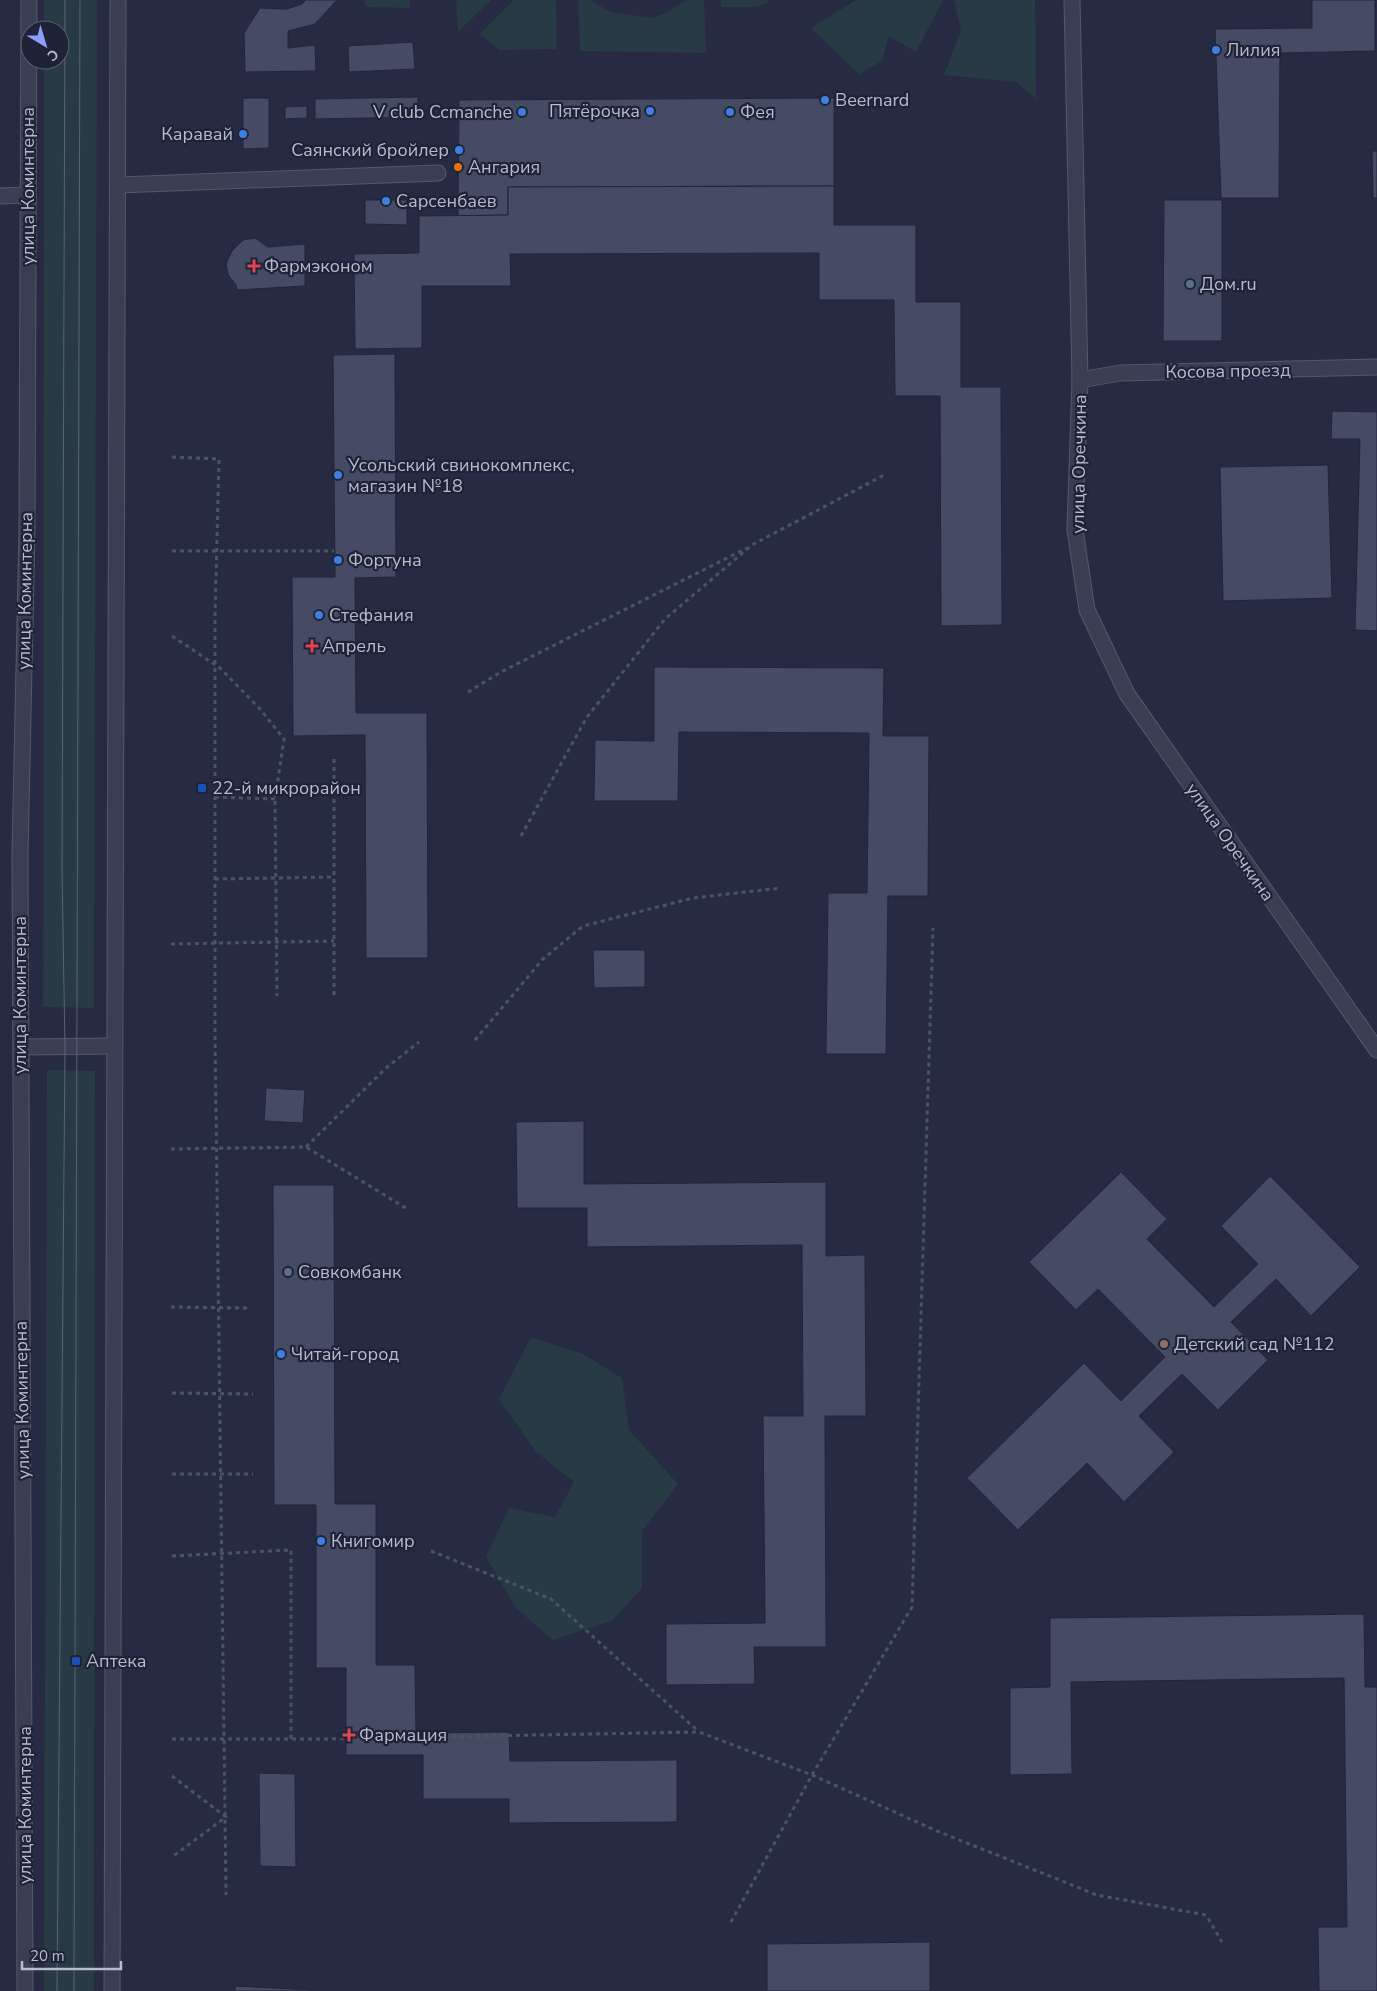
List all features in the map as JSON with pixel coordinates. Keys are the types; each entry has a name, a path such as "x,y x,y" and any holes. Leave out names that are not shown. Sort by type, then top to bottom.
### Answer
{"street":[{"name":"улица Коминтерна","path":"25,1991 19,1171 22,1047 20,855 27,529 29,0"},
{"path":"112,1991 113,1046 119,185 118,0"},
{"name":"улица Оречкина","path":"1072,0 1080,380 1075,530 1087,610 1127,694 1377,1050"},
{"path":"119,185 438,173"},
{"path":"0,196 27,195"},
{"name":"Косова проезд","path":"1080,380 1120,373 1377,367"},
{"path":"22,1047 113,1046"}],"path":[{"path":"172,457 219,459 215,664 215,797 226,1895"},
{"path":"468,692 501,672 752,545 886,474"},
{"path":"521,836 593,709 664,619 752,545"},
{"path":"172,551 334,551"},
{"path":"172,636 215,664 260,709 284,738 275,799 277,996"},
{"path":"334,759 334,996"},
{"path":"215,797 275,799"},
{"path":"216,878 334,877"},
{"path":"476,1040 543,959 583,926 693,898 781,888"},
{"path":"731,1922 812,1775 912,1607 933,928"},
{"path":"171,944 334,941"},
{"path":"306,1147 386,1068 418,1042"},
{"path":"172,1149 306,1147 410,1210"},
{"path":"171,1307 249,1308"},
{"path":"172,1394 254,1394"},
{"path":"172,1474 253,1474"},
{"path":"172,1556 291,1550 291,1739"},
{"path":"431,1550 551,1599 698,1732 812,1775 937,1831 1097,1895 1206,1915 1222,1942"},
{"path":"172,1739 291,1739 698,1732"},
{"path":"172,1776 226,1817"},
{"path":"172,1857 226,1817"}],"shaded area":[{"path":"44,0 97,0 94,1008 43,1007 44,70 70,70 70,20 44,20"},
{"path":"365,0 410,0 410,8 365,7"},
{"path":"456,0 491,0 458,32"},
{"path":"514,0 556,0 557,49 499,50 480,34"},
{"path":"578,0 590,0 610,12 652,18 687,0 704,0 706,53 580,51"},
{"path":"721,0 767,0 769,2 757,7 721,7"},
{"path":"856,0 943,0 916,52 889,36 882,61 859,74 811,28"},
{"path":"954,0 1035,0 1036,99 1016,82 944,75 961,30"},
{"path":"47,1070 95,1071 94,1991 44,1991"},
{"path":"531,1337 583,1354 622,1378 629,1430 678,1484 642,1531 642,1588 612,1621 553,1640 516,1608 486,1557 509,1508 555,1517 574,1482 536,1452 499,1399"}],"building":[{"path":"306,0 337,0 315,24 288,31 288,48 315,45 316,71 245,72 244,33 260,8 287,9 302,4"},
{"path":"1312,0 1375,0 1375,51 1280,53 1279,198 1221,198 1215,29 1312,28"},
{"path":"413,42 415,69 349,72 348,46"},
{"path":"418,97 418,117 315,119 315,99"},
{"path":"243,98 269,98 269,148 243,149"},
{"path":"834,98 834,186 508,187 508,215 458,216 459,100"},
{"path":"307,106 307,118 285,119 285,107"},
{"path":"1372,151 1377,151 1377,198 1373,198"},
{"path":"834,186 834,225 916,225 916,302 961,302 961,387 1001,387 1002,625 941,626 940,396 895,396 894,300 819,300 819,253 510,254 511,286 422,286 422,348 355,349 354,254 419,253 419,216 508,215 508,187"},
{"path":"365,200 407,200 407,225 365,224"},
{"path":"1164,200 1222,200 1222,341 1163,341"},
{"path":"255,238 268,247 305,244 305,286 237,290 236,285 228,275 226,264 232,251 243,240"},
{"path":"395,354 396,577 355,578 356,713 427,713 428,958 366,958 365,735 293,736 292,577 335,577 333,355"},
{"path":"1332,411 1377,412 1377,631 1355,630 1360,439 1331,439"},
{"path":"1328,465 1332,598 1223,601 1220,467"},
{"path":"654,667 884,668 883,736 929,736 928,896 888,896 886,1054 826,1054 828,893 867,893 869,733 679,732 678,801 594,801 595,740 654,741"},
{"path":"593,950 645,950 645,987 594,988"},
{"path":"266,1088 305,1090 303,1123 264,1121"},
{"path":"584,1121 584,1184 826,1182 826,1256 865,1255 866,1416 825,1416 826,1647 754,1647 755,1684 666,1685 666,1624 765,1623 763,1416 803,1416 802,1245 587,1247 587,1208 517,1208 516,1122"},
{"path":"1121,1172 1167,1219 1147,1239 1214,1307 1258,1264 1221,1226 1270,1176 1360,1267 1311,1316 1276,1279 1231,1322 1268,1360 1218,1410 1182,1374 1139,1416 1174,1452 1124,1502 1087,1463 1018,1530 967,1478 1084,1363 1121,1401 1165,1357 1098,1289 1076,1310 1029,1262"},
{"path":"273,1185 334,1185 335,1504 376,1504 376,1665 415,1665 416,1733 509,1732 510,1761 677,1760 677,1822 509,1823 509,1799 423,1799 423,1755 346,1755 346,1668 316,1668 316,1505 274,1505"},
{"path":"1364,1614 1365,1687 1377,1687 1377,1991 1319,1991 1318,1927 1347,1927 1344,1678 1071,1682 1072,1774 1010,1775 1010,1688 1050,1687 1050,1618"},
{"path":"259,1773 295,1774 296,1867 260,1866"},
{"path":"930,1942 930,1991 767,1991 767,1944"},
{"path":"235,1986 311,1990 311,1991 235,1991"}],"tram line":[{"path":"57,1991 65,1047 62,870 65,0"},
{"path":"74,1991 80,0"}],"place":[{"name":"Лилия","path":"1216,50"},
{"name":"Beernard","path":"825,100"},
{"name":"Пятёрочка","path":"650,111"},
{"name":"V club Ccmanche","path":"522,112"},
{"name":"Фея","path":"730,112"},
{"name":"Каравай","path":"243,134"},
{"name":"Саянский бройлер","path":"459,150"},
{"name":"Ангария","path":"458,167"},
{"name":"Сарсенбаев","path":"386,201"},
{"name":"Фармэконом","path":"254,266"},
{"name":"Дом.ru","path":"1190,284"},
{"name":"Усольский свинокомплекс, магазин №18","path":"338,475"},
{"name":"Фортуна","path":"338,560"},
{"name":"Стефания","path":"319,615"},
{"name":"Апрель","path":"312,646"},
{"name":"22-й микрорайон","path":"202,788"},
{"name":"Совкомбанк","path":"288,1272"},
{"name":"Детский сад №112","path":"1164,1344"},
{"name":"Читай-город","path":"281,1354"},
{"name":"Книгомир","path":"321,1541"},
{"name":"Аптека","path":"76,1661"},
{"name":"Фармация","path":"349,1735"}]}
